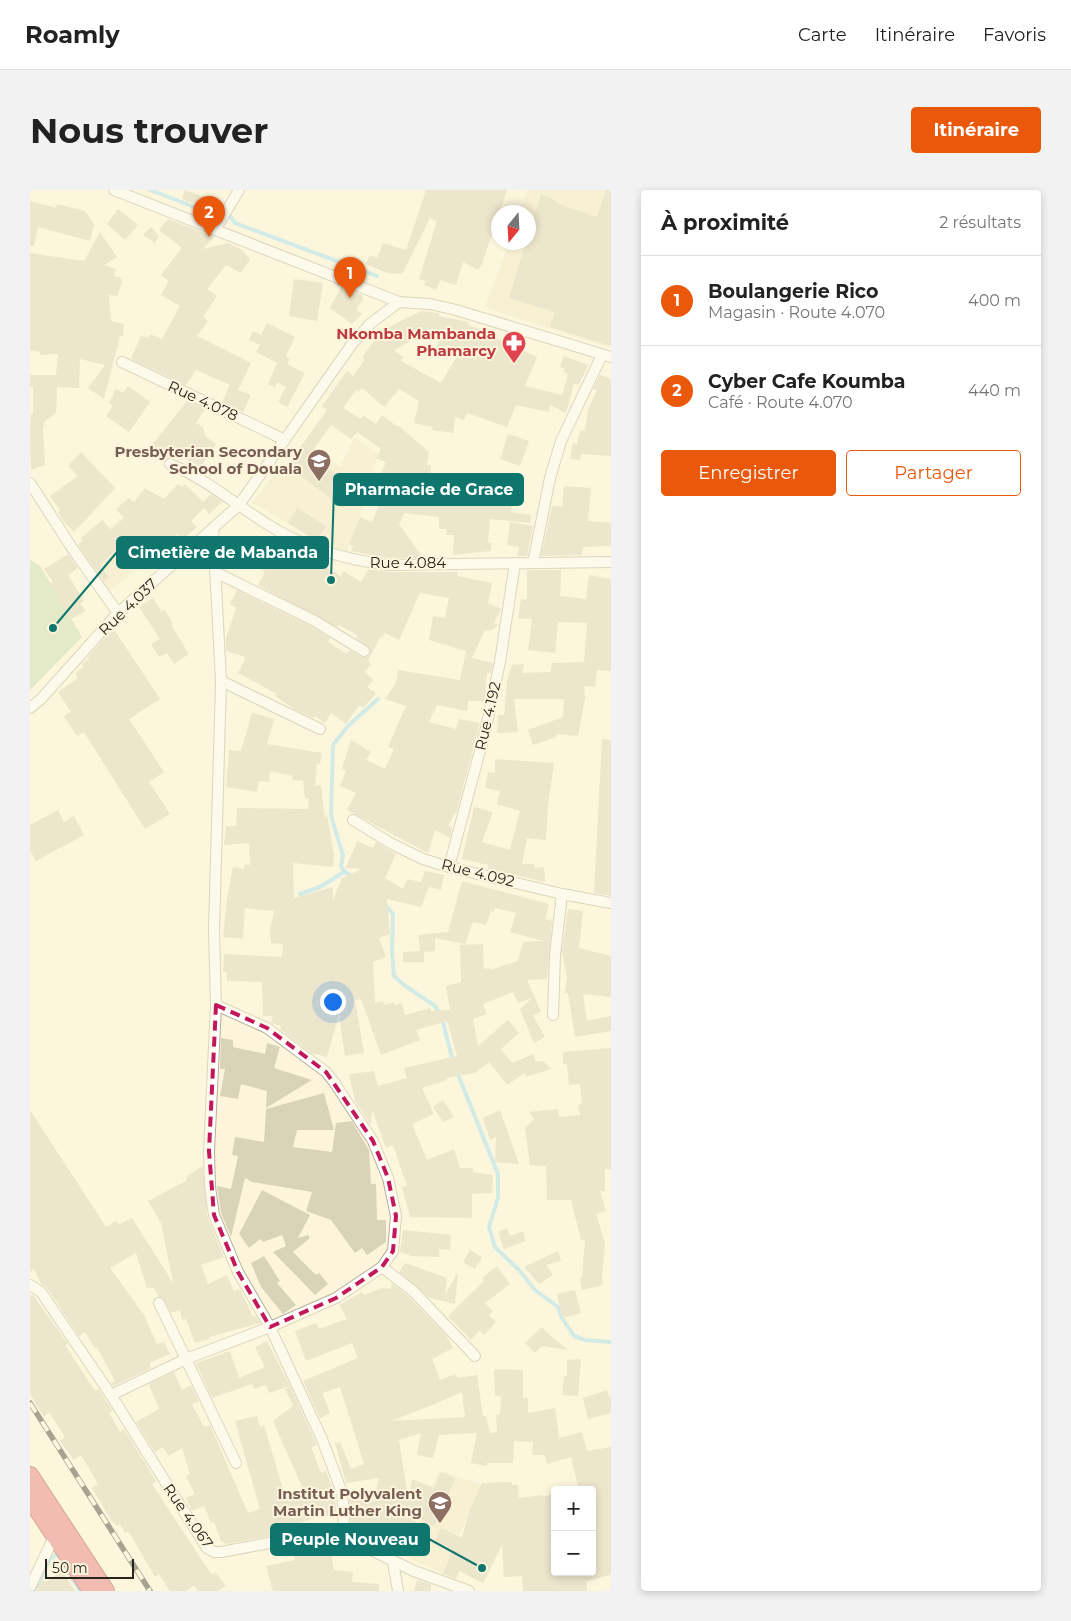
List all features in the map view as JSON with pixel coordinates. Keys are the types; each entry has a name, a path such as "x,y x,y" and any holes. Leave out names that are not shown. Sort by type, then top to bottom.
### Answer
{"highway":[{"path":"30,1475 106,1591"},
{"path":"30,1499 91,1591"}],"street":[{"path":"114,190 399,302 430,304 456,310 607,356 561,441 550,478 533,563"},
{"path":"215,230 239,190"},
{"name":"Rue 4.037","path":"30,708 41,699 118,612 239,505 352,344 370,324 399,302"},
{"name":"Rue 4.078","path":"122,362 285,440"},
{"name":"Rue 4.084","path":"170,464 197,476 269,526 317,550 356,562 389,566 611,562"},
{"path":"30,483 72,548 118,612"},
{"path":"213,528 221,681 214,930 216,1005 209,1151 214,1216 238,1272 270,1327 322,1439 341,1490 344,1510 343,1539"},
{"name":"Rue 4.192","path":"449,867 486,728 500,662 515,563"},
{"path":"215,572 313,620 364,652"},
{"path":"221,681 320,729"},
{"name":"Rue 4.092","path":"353,820 392,844 423,859 562,894 611,903"},
{"path":"553,1015 555,955 562,894"},
{"path":"110,1395 186,1358 270,1327 336,1298 382,1267 393,1251 396,1216 388,1178 373,1141 326,1072 267,1028 216,1005"},
{"path":"382,1267 413,1291 475,1356"},
{"name":"Rue 4.067","path":"30,1285 41,1292 110,1395 207,1548 214,1552 222,1552 286,1540 343,1539 394,1562 469,1591"},
{"path":"159,1303 236,1463"},
{"path":"30,1586 55,1535"},
{"path":"394,1562 398,1591"}],"highlighted area":[{"path":"216,1005 267,1028 326,1072 373,1141 388,1178 396,1216 393,1251 382,1267 336,1298 270,1327 238,1272 214,1215 209,1151"}],"shaded area":[{"path":"528,190 611,190 611,348 485,307 506,250 536,250 536,205 523,205"},
{"name":"Presbyterian Secondary School of Douala","path":"355,437 378,454 360,517 347,551 317,541 252,502 284,464 287,466 305,441 340,467"},
{"path":"119,519 147,560 106,594 79,557"},
{"name":"Institut Polyvalent Martin Luther King","path":"439,1470 481,1485 443,1574 403,1555"}],"green space":[{"path":"30,560 40,566 82,637 30,690"}],"building":[{"path":"185,190 216,201 212,210 182,199"},
{"path":"426,190 507,190 502,205 491,205 491,237 482,264 478,270 463,262 456,285 440,280 436,290 424,285 426,281 419,279 437,221 430,218 402,274 387,273 366,264 370,255 377,258 383,243 406,250"},
{"path":"606,190 611,190 611,346 550,327 555,312 509,298 524,250 536,250 536,210 541,194 553,199 556,203 597,217"},
{"path":"30,201 56,208 57,204 85,211 94,224 90,241 38,227 34,246 30,246"},
{"path":"118,209 138,225 125,240 107,224"},
{"path":"168,219 214,237 203,249 228,243 242,250 250,259 241,273 226,265 207,289 217,296 203,317 208,321 197,336 251,363 238,390 251,395 243,412 222,402 230,385 196,370 186,385 131,359 141,336 148,338 150,334 162,339 180,306 161,295 169,281 161,275 182,248 159,230"},
{"path":"151,227 159,236 155,243 143,235"},
{"path":"100,232 117,257 104,265 116,269 114,276 121,278 122,283 117,296 109,295 111,321 124,324 123,337 120,336 104,399 88,388 105,365 80,359 79,388 57,387 56,413 45,421 43,429 45,465 31,470 30,430 31,414 33,414 33,387 30,387 30,375 56,375 58,354 40,355 40,352 30,350 30,253 84,261"},
{"path":"294,279 323,283 317,321 289,316"},
{"path":"341,287 362,295 363,299 356,310 362,314 352,324 330,308"},
{"path":"421,311 439,313 439,316 468,322 470,326 494,333 493,336 537,357 525,386 562,395 568,374 563,372 565,368 560,367 564,356 588,365 579,385 574,383 566,413 550,405 549,412 516,405 507,427 467,413 464,420 455,417 453,433 432,430 433,427 414,423 419,401 399,389 384,407 362,388 359,392 356,390 343,408 361,419 363,415 376,424 382,415 399,426 429,452 427,465 431,465 430,475 443,474 444,498 462,500 466,482 471,480 491,485 487,504 512,506 511,512 531,515 530,523 490,519 488,542 491,542 491,551 453,555 454,535 447,535 446,529 439,529 439,517 405,513 399,524 423,558 389,558 351,551 353,546 349,544 360,517 372,522 382,497 373,493 386,462 376,458 381,449 357,432 351,439 331,425 310,454 361,493 355,501 351,498 344,508 287,466 327,410 322,406 347,371 353,376 365,359 362,357 376,339 391,326","holes":["440,334 436,350 456,358 441,383 401,361 403,357 394,350 422,335"]},
{"path":"267,323 295,337 286,356 290,358 287,364 305,373 287,407 278,402 286,387 277,382 275,387 268,384 277,363 256,352 260,345 249,340 253,331 261,335"},
{"path":"600,375 611,379 611,456 581,454 580,460 570,459 573,443 577,444 580,430 585,431 588,410 597,390 593,389"},
{"path":"128,386 150,402 129,432 106,416 113,406 109,403 116,389 123,393"},
{"path":"187,401 205,409 196,423 203,427 205,436 216,444 200,468 177,452 172,458 166,458 164,462 151,457 153,452 148,450"},
{"path":"508,434 529,441 520,466 500,459"},
{"path":"81,452 115,488 74,532 64,522 58,512 60,510 50,496 78,476 68,466"},
{"path":"178,484 182,487 185,484 203,502 211,494 222,502 209,514 204,508 191,521 197,527 182,540 177,534 151,555 143,545 131,553 123,543 100,565 109,577 104,581 78,545 83,540 81,538 102,520 111,530 124,518 116,509 129,498 134,502 145,488 164,499"},
{"path":"564,486 591,488 588,521 611,523 611,546 583,547 582,555 541,556 552,506 562,507"},
{"path":"297,508 326,526 317,541 288,523"},
{"path":"510,522 533,526 527,556 517,556 519,547 507,545"},
{"path":"247,539 266,550 272,539 282,544 279,548 304,561 306,556 341,576 343,571 361,582 369,569 389,572 458,572 457,576 492,583 488,603 501,609 494,623 499,625 490,631 485,630 472,658 493,663 491,673 487,673 485,701 468,701 467,711 437,705 429,722 456,729 459,719 480,723 457,810 448,826 452,828 450,838 435,830 428,853 347,810 356,793 340,786 346,770 342,769 351,740 371,752 366,760 385,769 394,749 388,747 406,706 385,699 396,683 398,670 460,680 466,651 429,640 433,616 445,618 449,598 420,593 399,640 385,633 382,638 380,637 368,661 371,664 365,672 373,680 367,687 376,693 363,708 359,705 346,724 331,713 325,723 315,716 313,718 296,710 275,696 277,694 238,673 246,657 226,651 226,639 236,608 230,604 237,590 310,626 330,638 328,642 347,654 349,650 361,657 367,657 370,654 370,648 356,638 357,635 339,625 337,627 258,585 265,572 235,553 241,542 244,545"},
{"path":"68,554 78,568 68,575 84,601 80,604 86,611 71,619 50,583 53,582 44,569"},
{"path":"527,570 561,570 560,596 586,599 589,575 611,579 611,671 597,670 595,687 584,686 585,698 578,736 556,734 556,737 533,745 528,730 563,717 564,699 514,699 518,732 497,733 498,715 504,715 507,681 512,665 524,664 522,673 551,672 552,663 584,662 587,623 558,622 555,653 528,650 532,619 518,618 521,599 527,600"},
{"path":"153,598 161,611 165,610 173,624 171,625 189,654 174,664 167,653 159,657 151,644 160,639 139,607"},
{"path":"115,631 160,699 129,719 164,772 149,782 170,814 145,829 84,732 77,736 64,716 71,712 58,692 78,678 75,673 84,667 81,664 89,659 88,657 108,634"},
{"path":"252,713 274,719 267,744 322,753 320,764 317,763 315,786 321,785 325,820 327,815 334,855 333,867 293,863 294,898 333,887 333,900 342,878 362,869 346,868 357,841 373,848 376,842 396,854 385,878 403,889 407,879 421,882 425,871 444,875 441,890 429,887 421,907 387,899 390,934 379,938 386,957 373,962 375,1003 383,1001 384,1005 394,1002 394,1005 402,1003 405,1015 430,1008 431,1011 450,1010 446,986 461,982 460,945 483,944 484,969 489,968 490,970 518,961 523,942 543,941 510,932 516,913 495,908 494,912 491,911 486,925 473,922 465,944 435,938 435,951 424,952 424,962 403,962 403,952 420,951 418,935 448,932 462,881 549,904 545,919 552,921 547,979 527,980 541,1012 533,1015 545,1037 534,1043 520,1009 532,998 518,1003 513,992 483,1004 487,1014 473,1019 478,1046 508,1020 519,1033 501,1049 512,1063 533,1054 536,1062 543,1061 551,1069 526,1077 525,1073 507,1085 489,1062 475,1073 446,1078 447,1080 422,1088 434,1114 412,1124 427,1160 454,1149 460,1168 473,1168 473,1172 493,1175 492,1193 472,1194 472,1218 410,1217 402,1187 407,1186 393,1145 386,1148 372,1110 371,1125 355,1101 349,1074 374,1071 378,1086 407,1078 404,1068 457,1056 447,1021 416,1030 420,1040 381,1055 361,999 355,1000 364,1053 345,1056 339,1014 327,1057 311,1053 280,1029 281,1026 271,1023 273,1016 263,1016 262,982 227,981 227,972 223,972 224,954 282,957 283,944 271,943 270,930 274,911 245,908 243,939 223,937 233,867 244,869 245,864 250,865 249,843 224,845 226,826 236,826 237,808 308,809 309,799 305,798 303,781 292,780 293,776 270,771 269,782 259,781 257,792 226,787 229,750 241,751"},
{"path":"602,739 611,740 611,896 594,893"},
{"path":"495,759 554,763 548,806 546,840 527,838 522,864 534,864 535,868 544,867 545,882 488,869 488,865 462,859 474,807 493,812 482,842 510,850 520,811 497,804 500,791 485,788 488,772 495,773"},
{"path":"58,810 64,822 74,816 84,835 36,861 30,850 30,825"},
{"path":"568,909 583,911 579,948 611,956 611,997 583,994 587,1021 611,1016 611,1031 575,1037 568,993 565,993 567,978 562,951"},
{"path":"221,1038 233,1040 233,1047 265,1054 267,1043 280,1047 274,1068 312,1080 266,1108 267,1091 241,1084 238,1099 220,1096 225,1069 220,1069"},
{"path":"611,1048 611,1169 605,1169 605,1191 600,1191 606,1211 596,1214 605,1243 603,1285 582,1290 580,1279 582,1278 585,1240 581,1240 571,1200 547,1200 546,1166 530,1165 525,1128 534,1119 529,1112 558,1109 559,1117 580,1115 578,1105 582,1104 580,1084 569,1085 567,1064 563,1064 563,1052"},
{"path":"324,1093 334,1130 297,1130 293,1147 332,1152 336,1123 352,1121 369,1150 371,1184 376,1184 377,1220 386,1220 386,1242 367,1255 362,1248 355,1253 331,1220 306,1211 312,1192 252,1182 245,1178 231,1237 221,1213 217,1186 231,1189 238,1156 232,1155 235,1137 264,1142 266,1109"},
{"path":"443,1100 454,1117 443,1122 433,1107"},
{"path":"30,1110 106,1227 116,1221 118,1225 132,1218 173,1283 161,1223 148,1201 186,1181 187,1176 203,1166 207,1216 224,1257 201,1265 208,1284 227,1275 234,1291 240,1289 253,1317 256,1316 260,1323 209,1337 210,1339 195,1343 186,1319 182,1320 180,1310 171,1313 163,1298 158,1296 154,1288 147,1288 136,1253 110,1268 144,1315 157,1344 164,1342 170,1354 149,1363 151,1368 113,1386 111,1383 115,1381 97,1347 95,1348 85,1332 79,1336 47,1288 41,1284 34,1269 30,1272"},
{"path":"500,1110 519,1164 495,1162 496,1137 490,1140 483,1118"},
{"path":"262,1190 310,1215 298,1238 308,1235 310,1238 293,1252 316,1275 319,1273 328,1284 315,1295 273,1252 286,1246 282,1235 263,1242 260,1239 249,1248 239,1234"},
{"path":"507,1228 510,1236 523,1231 526,1241 504,1249 498,1232"},
{"path":"403,1230 451,1235 450,1250 439,1249 439,1257 409,1256 400,1252"},
{"path":"470,1250 482,1257 475,1269 463,1262"},
{"path":"558,1251 561,1261 546,1265 553,1275 539,1284 524,1267"},
{"path":"264,1256 280,1281 277,1283 296,1305 283,1314 261,1287 251,1263"},
{"path":"405,1263 447,1278 445,1295 458,1272 455,1304 430,1298 399,1272"},
{"path":"497,1266 510,1284 485,1303 493,1311 489,1315 496,1322 484,1335 480,1330 471,1340 448,1316 484,1281 482,1278"},
{"path":"392,1283 408,1296 446,1335 453,1348 432,1359 440,1380 455,1374 458,1378 477,1375 483,1416 486,1416 490,1433 497,1432 496,1415 500,1414 501,1396 495,1396 494,1369 523,1370 523,1398 528,1398 528,1413 555,1408 559,1438 582,1432 587,1451 611,1447 611,1575 586,1581 587,1591 523,1591 522,1576 504,1577 502,1545 483,1583 459,1571 456,1579 443,1574 453,1549 435,1541 441,1528 462,1538 469,1512 482,1483 512,1482 512,1485 518,1485 519,1498 542,1495 543,1497 551,1494 551,1576 596,1576 596,1486 578,1486 571,1457 547,1464 545,1455 532,1455 533,1442 514,1441 513,1463 487,1463 486,1466 471,1463 477,1433 439,1435 433,1458 417,1455 421,1433 399,1440 408,1498 412,1479 434,1488 441,1472 455,1479 435,1526 418,1518 401,1556 374,1544 376,1539 362,1535 365,1525 350,1523 349,1498 373,1502 379,1478 346,1483 335,1443 340,1442 351,1469 364,1464 340,1387 322,1393 330,1413 320,1418 303,1381 358,1358 352,1343 306,1361 295,1331 316,1323 319,1329 347,1319 339,1305 362,1292 364,1295 382,1288 391,1289","holes":["462,1392 465,1417 391,1421 437,1403"]},
{"path":"575,1290 581,1313 562,1318 557,1294"},
{"path":"33,1295 68,1344 65,1345 95,1391 99,1389 113,1411 109,1413 120,1432 124,1429 156,1481 152,1484 211,1574 216,1573 226,1586 217,1591 198,1591 194,1585 186,1591 170,1591 159,1574 155,1577 130,1534 128,1532 125,1533 120,1524 117,1526 111,1520 92,1488 98,1484 81,1455 74,1460 60,1441 65,1437 49,1412 44,1417 30,1394 30,1297"},
{"path":"542,1327 568,1350 542,1346 535,1353 525,1343"},
{"path":"267,1341 290,1386 269,1393 266,1385 254,1389 252,1384 212,1398 196,1363 230,1351 239,1378 265,1367 255,1347"},
{"path":"581,1359 578,1396 562,1395 564,1376 567,1376 567,1360"},
{"path":"174,1372 182,1390 191,1385 199,1402 192,1404 204,1427 210,1425 248,1513 260,1509 235,1421 257,1416 260,1427 264,1425 285,1496 304,1491 273,1421 293,1406 285,1389 290,1386 317,1445 311,1447 321,1473 326,1471 334,1492 337,1515 316,1517 282,1530 283,1534 226,1544 221,1541 214,1522 211,1523 204,1506 192,1511 186,1498 195,1494 186,1476 190,1474 182,1448 169,1456 163,1447 155,1452 136,1422 159,1409 149,1384"},
{"path":"607,1390 609,1397 611,1397 611,1413 588,1419 583,1398"},
{"path":"326,1546 328,1554 331,1554 334,1570 353,1572 352,1582 379,1584 379,1591 273,1591 266,1566 295,1560 292,1547"},
{"path":"62,1571 75,1591 35,1591 43,1580 46,1582"},
{"path":"417,1580 431,1584 431,1591 414,1591"}],"waterway":[{"path":"150,190 205,211 216,211"},
{"path":"229,215 235,223 377,276"},
{"path":"331,815 333,745 348,726 378,699"},
{"path":"331,816 343,855 341,866 345,872 352,876"},
{"path":"300,894 320,887 344,872"},
{"path":"385,905 393,914 392,952 394,976 435,1006 439,1013"},
{"path":"442,1019 453,1061"},
{"path":"457,1072 498,1174 498,1198 489,1227 495,1247 519,1270 535,1290 558,1307 562,1318 574,1336 585,1340 611,1342"},
{"path":"35,1591 50,1559 57,1554 59,1557"},
{"path":"63,1563 80,1591"}],"railway":[{"path":"30,1403 150,1591"}],"place":[{"name":"Cyber Cafe Koumba","path":"209,237"},
{"name":"Boulangerie Rico","path":"350,298"},
{"name":"Nkomba Mambanda Phamarcy","path":"514,364"},
{"name":"Presbyterian Secondary School of Douala","path":"319,482"},
{"name":"Pharmacie de Grace","path":"331,580"},
{"name":"Cimetière de Mabanda","path":"53,628"},
{"name":"Institut Polyvalent Martin Luther King","path":"440,1524"},
{"name":"Peuple Nouveau","path":"482,1568"}]}
